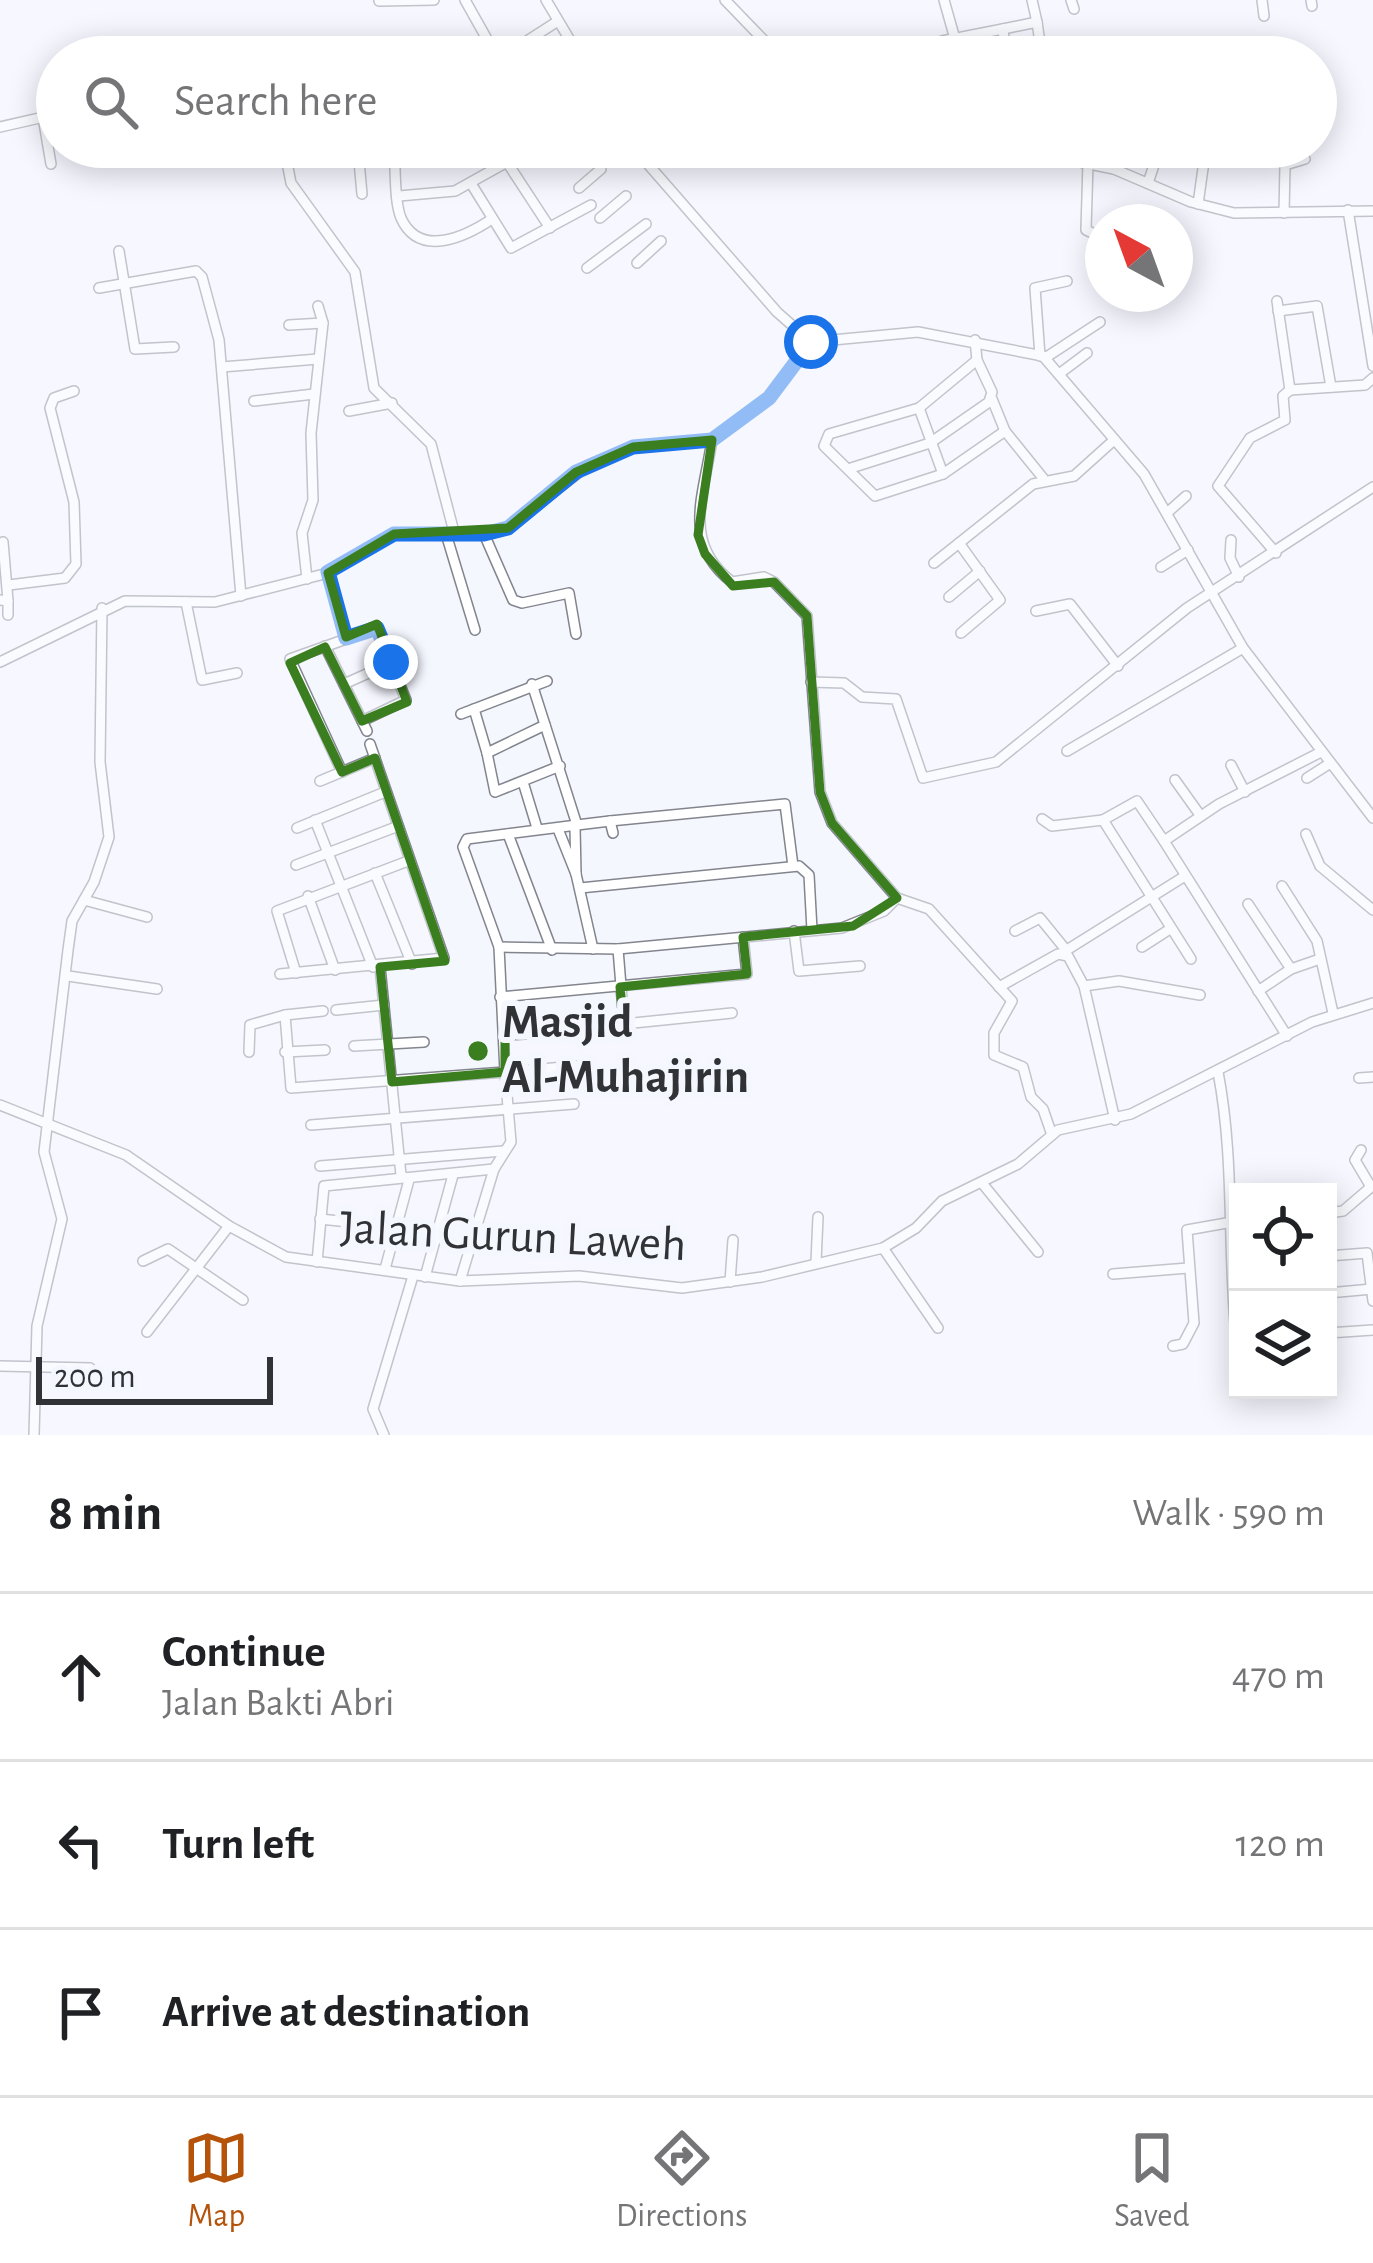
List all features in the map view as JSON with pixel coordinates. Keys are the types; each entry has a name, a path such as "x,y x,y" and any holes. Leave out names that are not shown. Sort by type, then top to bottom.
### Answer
{"street":[{"path":"379,2 434,0"},
{"path":"465,0 487,36"},
{"path":"546,0 567,36"},
{"path":"725,0 760,36"},
{"path":"944,0 954,36"},
{"path":"1032,0 1039,36"},
{"path":"1262,0 1264,16"},
{"path":"534,36 558,21"},
{"path":"969,36 1037,22"},
{"path":"1003,29 1004,36"},
{"path":"0,127 36,119"},
{"path":"288,168 291,183 355,272 370,377 431,444 475,630"},
{"path":"360,168 362,194"},
{"path":"396,168 403,222 436,241 461,240 492,219"},
{"path":"399,196 472,185 498,168"},
{"path":"511,168 550,228"},
{"path":"651,168 777,312 811,342 918,332 1042,357 1168,512 1243,648 1373,818"},
{"path":"1087,204 1088,168"},
{"path":"1109,168 1198,204 1234,213 1373,211"},
{"path":"1148,183 1153,168"},
{"path":"1198,204 1203,168"},
{"path":"1284,213 1285,168"},
{"path":"579,188 601,169"},
{"path":"472,185 511,248 591,206"},
{"path":"600,218 626,196"},
{"path":"1348,210 1373,367"},
{"path":"587,268 646,224"},
{"path":"637,263 662,241"},
{"path":"119,251 135,350 174,347"},
{"path":"99,288 200,273 222,367 241,596"},
{"path":"1042,357 1035,288 1067,281"},
{"path":"307,579 302,533 313,500 314,394 323,323 318,306"},
{"path":"1290,389 1277,306 1317,306 1331,387"},
{"path":"1042,357 1100,322"},
{"path":"290,326 323,323"},
{"path":"975,340 977,360 1005,431 1043,478"},
{"path":"0,662 102,608 125,601 186,602 241,596 328,572 385,537 484,534 522,521 576,472 618,452 712,440 769,398 811,342"},
{"path":"1059,374 1087,353"},
{"path":"222,367 318,359"},
{"path":"977,360 919,408 825,438 824,446 874,496 943,475 1005,431"},
{"path":"1276,553 1218,486 1250,438 1285,420 1283,396 1290,389 1365,385 1373,378"},
{"path":"9,585 65,578 76,564 74,502 50,408 54,398 74,391"},
{"path":"254,401 314,394"},
{"path":"851,468 930,442 992,399"},
{"path":"349,410 392,403"},
{"path":"919,408 943,475"},
{"path":"712,440 698,535 704,554 732,582 764,577 807,616 815,770 827,815 896,898 929,909 1012,1004 994,1033 994,1055 1027,1072 1031,1097 1043,1109 1052,1135"},
{"path":"934,563 1043,478 1073,476 1114,440"},
{"path":"811,682 844,682 862,697 896,699 926,779 997,762 1213,593 1373,488"},
{"path":"1168,512 1186,496"},
{"path":"484,534 513,600 569,593 576,634"},
{"path":"1231,539 1230,558 1239,577"},
{"path":"3,542 8,615"},
{"path":"959,544 1000,602 961,633"},
{"path":"1161,567 1188,550"},
{"path":"949,597 980,571"},
{"path":"328,572 346,638"},
{"path":"186,602 202,680 237,674"},
{"path":"1036,611 1070,604 1118,666"},
{"path":"34,1435 37,1325 62,1219 47,1171 47,1127 72,921 109,837 100,761 102,608"},
{"path":"325,646 364,726 405,702 377,628 325,646 290,663 342,772"},
{"path":"1066,752 1094,730 1243,648"},
{"path":"344,684 391,662"},
{"path":"461,715 547,681"},
{"path":"532,684 576,826 576,874"},
{"path":"474,709 488,753 492,790 560,766"},
{"path":"488,753 545,725"},
{"path":"280,974 444,958 370,744"},
{"path":"1164,841 1200,815 1319,753"},
{"path":"320,781 375,758"},
{"path":"1307,778 1329,764"},
{"path":"1231,765 1245,792"},
{"path":"1175,780 1200,815"},
{"path":"524,782 537,828"},
{"path":"297,828 385,792"},
{"path":"1042,818 1052,826 1103,820 1138,801 1287,1036"},
{"path":"460,1281 494,1169 511,1142 499,947 463,847 467,839 785,804 793,866"},
{"path":"314,820 377,967 401,1175 409,1180"},
{"path":"1103,820 1191,959"},
{"path":"610,821 613,833"},
{"path":"296,865 396,827"},
{"path":"558,830 576,874 593,949"},
{"path":"508,834 552,950"},
{"path":"1306,834 1320,866 1373,910"},
{"path":"296,973 276,914 308,896 408,861"},
{"path":"580,888 804,867 809,875 812,930"},
{"path":"375,873 412,964"},
{"path":"999,987 1185,875"},
{"path":"1282,886 1314,935 1333,1013"},
{"path":"308,896 335,970"},
{"path":"499,947 618,949 853,926 884,911 896,898"},
{"path":"84,900 147,917"},
{"path":"1248,904 1291,969"},
{"path":"1015,932 1040,918 1084,986 1115,1120"},
{"path":"1142,947 1170,929"},
{"path":"794,932 799,970 860,966"},
{"path":"500,997 747,974 743,937"},
{"path":"618,949 624,1023"},
{"path":"1258,991 1291,969 1320,959"},
{"path":"68,976 157,989"},
{"path":"1084,986 1119,981 1200,995"},
{"name":"Jalan Gurun Laweh","path":"0,1106 126,1155 271,1252 460,1281 579,1276 682,1288 883,1248 916,1228 941,1201 1018,1164 1052,1135 1115,1120 1333,1013 1373,1003"},
{"path":"336,1010 384,1005"},
{"path":"249,1052 250,1025 322,1011"},
{"path":"505,1036 732,1013"},
{"path":"285,1016 291,1088 577,1066"},
{"path":"354,1046 424,1042"},
{"path":"285,1052 325,1050"},
{"path":"1218,1072 1230,1183"},
{"path":"1359,1078 1373,1077"},
{"path":"311,1125 574,1104"},
{"path":"320,1166 503,1150"},
{"path":"1337,1212 1371,1187 1355,1160 1361,1150"},
{"path":"317,1262 324,1186 494,1169"},
{"path":"425,1276 453,1175"},
{"path":"385,1269 409,1180"},
{"path":"982,1183 1038,1252"},
{"path":"816,1262 818,1217"},
{"path":"320,1219 397,1227"},
{"path":"1174,1229 1229,1223"},
{"path":"147,1332 229,1226"},
{"path":"1173,1346 1183,1344 1194,1323 1187,1230"},
{"path":"730,1282 734,1240"},
{"path":"883,1248 938,1328"},
{"path":"143,1261 166,1249 242,1300"},
{"path":"1337,1255 1367,1253 1373,1301"},
{"path":"1113,1274 1188,1268"},
{"path":"384,1435 374,1409 412,1276"},
{"path":"1337,1292 1372,1289"},
{"path":"1337,1332 1373,1330"},
{"path":"0,1366 90,1368"}],"highlighted area":[{"path":"712,440 698,535 705,554 733,586 774,582 807,616 820,792 832,823 897,898 853,926 743,937 747,974 620,987 624,1023 505,1036 505,1072 392,1082 380,967 445,961 375,758 342,772 290,663 325,647 362,721 407,702 377,624 346,637 328,573 394,534 508,528 576,472 633,447"}],"place":[{"name":"Masjid Al-Muhajirin","path":"478,1051"}],"route":[{"path":"391,662 377,628 346,638 328,572 394,534 484,534 508,528 576,472 633,447 712,440 769,398 811,342"}]}
